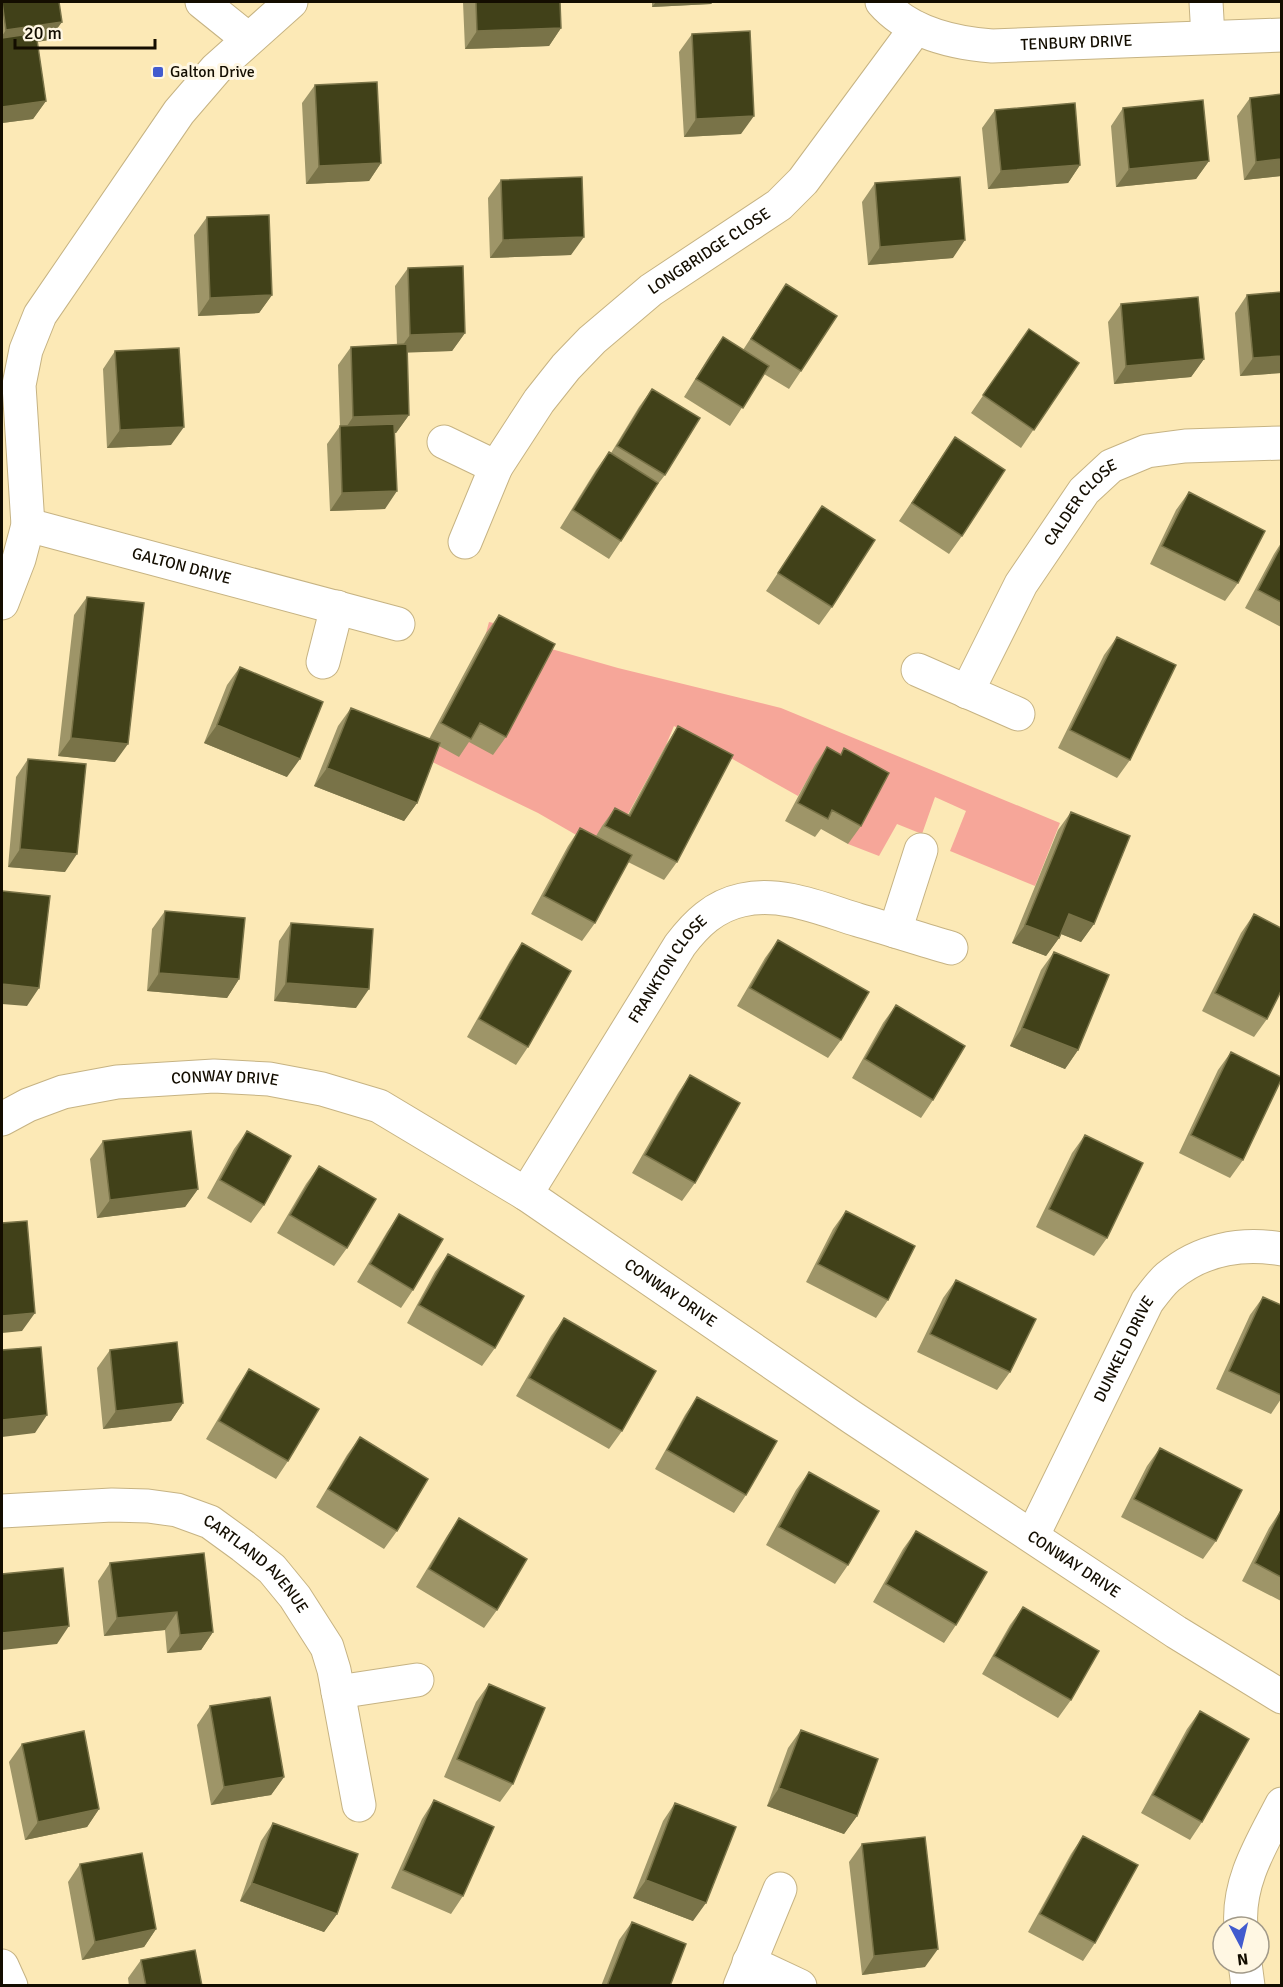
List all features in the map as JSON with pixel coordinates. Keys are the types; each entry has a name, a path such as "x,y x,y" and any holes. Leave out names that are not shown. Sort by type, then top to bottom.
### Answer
{"street":[{"path":"202,2 248,39"},
{"path":"2,603 19,559 28,525 19,385 26,350 40,315 179,112 216,69 291,2"},
{"name":"TENBURY DRIVE","path":"882,2 890,11 916,28 946,39 992,46 1281,35"},
{"path":"1206,2 1208,37"},
{"name":"LONGBRIDGE CLOSE","path":"465,542 496,467 539,401 566,367 592,340 651,290 779,205 803,181 916,28"},
{"path":"444,442 496,467"},
{"name":"CALDER CLOSE","path":"967,692 1021,584 1084,491 1111,466 1147,451 1185,446 1281,443"},
{"name":"GALTON DRIVE","path":"28,525 398,624"},
{"path":"323,662 337,607"},
{"path":"918,670 1018,714"},
{"path":"895,931 921,850"},
{"name":"FRANKTON CLOSE","path":"526,1194 680,945 694,927 714,910 740,900 769,898 799,902 951,948"},
{"name":"CONWAY DRIVE","path":"2,1119 28,1105 63,1092 117,1082 214,1076 268,1079 322,1089 379,1106 526,1194 853,1418 1033,1535 1176,1632 1281,1697"},
{"name":"DUNKELD DRIVE","path":"1033,1535 1146,1302 1166,1279 1187,1262 1214,1250 1249,1247 1281,1249"},
{"name":"CARTLAND AVENUE","path":"2,1511 112,1505 177,1510 210,1522 272,1569 295,1596 327,1647 338,1692 359,1805"},
{"path":"338,1692 417,1680"},
{"path":"1241,1915 1241,1903 1249,1869 1281,1804"},
{"path":"780,1889 745,1974 800,1986"},
{"path":"2,1966 11,1986"}],"shaded area":[{"path":"489,622 525,630 520,640 618,668 781,708 1060,823 1035,886 950,851 966,811 935,797 922,834 897,824 879,856 848,844 815,766 798,796 674,726 617,834 592,844 538,813 424,758 428,741 467,741 542,662 486,633"}],"building":[{"path":"2,2 59,2 62,22 6,30"},
{"path":"476,2 560,2 561,28 477,31"},
{"path":"750,31 754,116 696,119 692,34"},
{"path":"36,33 46,101 2,107 2,38"},
{"path":"377,82 381,163 319,166 315,85"},
{"path":"1281,94 1281,159 1256,162 1250,98"},
{"path":"1203,100 1209,161 1129,169 1123,108"},
{"path":"1075,103 1080,165 1001,171 995,110"},
{"path":"582,177 584,237 503,240 501,180"},
{"path":"960,177 965,240 880,247 875,183"},
{"path":"269,215 272,295 210,298 207,217"},
{"path":"463,266 465,333 410,335 408,268"},
{"path":"786,284 837,316 801,371 751,339"},
{"path":"1281,292 1281,356 1253,358 1247,295"},
{"path":"1198,297 1204,359 1126,366 1121,304"},
{"path":"1029,329 1079,363 1034,430 983,395"},
{"path":"723,337 769,366 743,408 696,379"},
{"path":"407,344 409,415 353,417 351,347"},
{"path":"179,348 184,427 120,430 115,351"},
{"path":"652,389 700,418 665,475 617,446"},
{"path":"394,424 397,491 342,493 340,426"},
{"path":"955,437 1005,470 962,536 912,503"},
{"path":"609,452 658,483 621,541 573,510"},
{"path":"1189,492 1265,531 1238,583 1162,546"},
{"path":"822,506 875,540 832,607 778,573"},
{"path":"1281,546 1281,602 1258,590"},
{"path":"87,597 144,603 128,744 71,738"},
{"path":"499,615 555,644 506,737 480,723 471,739 441,723"},
{"path":"1117,637 1176,665 1130,760 1070,730"},
{"path":"240,667 323,702 300,759 217,725"},
{"path":"351,708 440,743 417,803 327,768"},
{"path":"678,726 733,755 677,862 605,826 615,808 630,816"},
{"path":"827,747 841,755 844,748 889,773 861,826 832,810 828,819 798,803"},
{"path":"28,759 86,764 77,854 20,849"},
{"path":"1071,812 1130,836 1094,924 1069,914 1059,938 1025,925"},
{"path":"580,828 632,855 595,923 544,896"},
{"path":"2,891 50,896 39,988 2,984"},
{"path":"165,911 245,918 239,979 159,973"},
{"path":"1254,914 1281,928 1281,991 1267,1019 1215,993"},
{"path":"291,923 373,929 369,989 286,983"},
{"path":"778,940 869,992 841,1040 750,988"},
{"path":"522,943 571,971 528,1047 479,1019"},
{"path":"1054,952 1109,975 1078,1050 1022,1028"},
{"path":"896,1005 965,1046 933,1100 865,1059"},
{"path":"1231,1052 1281,1077 1243,1160 1191,1135"},
{"path":"690,1075 740,1103 695,1183 645,1155"},
{"path":"191,1131 198,1189 110,1200 103,1141"},
{"path":"247,1131 291,1156 264,1205 220,1180"},
{"path":"1085,1135 1143,1163 1107,1238 1049,1209"},
{"path":"319,1166 376,1199 347,1248 290,1215"},
{"path":"846,1211 915,1246 888,1300 818,1264"},
{"path":"399,1214 443,1239 413,1290 370,1264"},
{"path":"27,1221 35,1313 2,1316 2,1223"},
{"path":"448,1254 524,1296 495,1348 419,1305"},
{"path":"956,1280 1036,1319 1010,1372 930,1334"},
{"path":"1263,1297 1281,1305 1281,1395 1229,1371"},
{"path":"564,1318 656,1371 622,1431 529,1378"},
{"path":"177,1342 183,1403 116,1411 110,1350"},
{"path":"41,1347 47,1415 2,1420 2,1350"},
{"path":"249,1369 319,1409 288,1461 219,1421"},
{"path":"697,1397 777,1441 746,1495 667,1450"},
{"path":"360,1437 428,1479 397,1531 328,1489"},
{"path":"1160,1448 1242,1490 1216,1541 1134,1499"},
{"path":"809,1472 879,1511 848,1565 779,1527"},
{"path":"1281,1510 1281,1577 1255,1563"},
{"path":"459,1518 527,1559 497,1610 429,1569"},
{"path":"916,1531 987,1572 956,1625 886,1584"},
{"path":"204,1553 213,1632 180,1635 177,1612 117,1618 110,1563"},
{"path":"63,1568 69,1626 2,1633 2,1574"},
{"path":"1023,1607 1099,1651 1071,1700 994,1656"},
{"path":"489,1684 545,1708 513,1784 457,1759"},
{"path":"270,1697 284,1777 224,1787 210,1706"},
{"path":"1200,1711 1249,1739 1202,1822 1153,1795"},
{"path":"801,1730 878,1759 857,1816 779,1788"},
{"path":"84,1731 99,1809 38,1822 22,1744"},
{"path":"434,1800 494,1827 463,1896 403,1870"},
{"path":"675,1803 736,1827 706,1903 646,1880"},
{"path":"273,1823 358,1854 337,1914 252,1883"},
{"path":"1083,1836 1138,1865 1095,1943 1040,1914"},
{"path":"925,1837 938,1949 874,1956 862,1844"},
{"path":"142,1853 156,1929 95,1942 80,1864"},
{"path":"632,1922 686,1944 670,1986 607,1986"},
{"path":"195,1950 202,1986 146,1986 141,1960"}],"place":[{"name":"Galton Drive","path":"158,72"}]}
